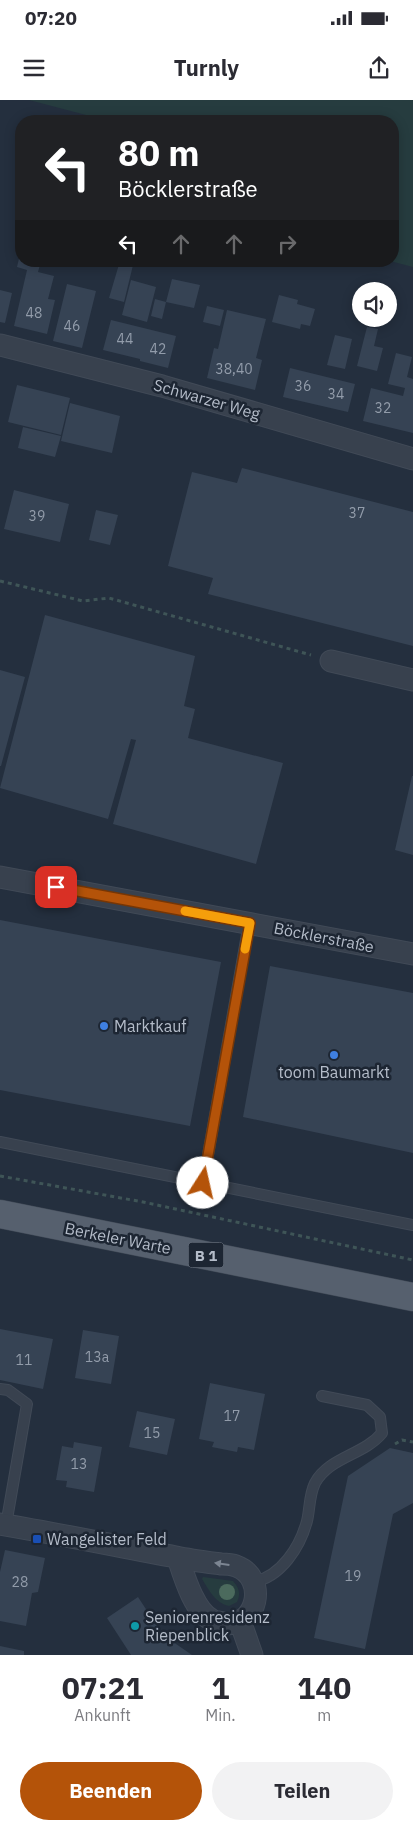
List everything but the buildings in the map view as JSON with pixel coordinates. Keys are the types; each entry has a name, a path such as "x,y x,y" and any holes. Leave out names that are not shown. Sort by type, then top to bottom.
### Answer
{"main road":[{"name":"Berkeler Warte","path":"0,1214 413,1297"}],"street":[{"name":"Schwarzer Weg","path":"0,345 162,386 413,458"},
{"path":"331,661 413,680"},
{"name":"Böcklerstraße","path":"0,877 413,954"},
{"path":"3,1524 178,1558 236,1566 246,1573 253,1582 257,1594 252,1610 240,1621 226,1623 212,1620 199,1607 188,1587 178,1558"},
{"path":"240,1621 252,1655"}],"lane":[{"path":"203,1183 250,923"},
{"path":"0,1142 413,1225"},
{"path":"0,1389 8,1390 27,1404 3,1524"},
{"path":"253,1582 262,1580 275,1572 289,1558 307,1522 314,1486 320,1475 330,1466 358,1452 377,1439 382,1433 380,1416 367,1405 322,1396"}],"path":[{"path":"0,581 82,601 109,598 331,661"},
{"path":"0,1176 144,1202 413,1260"}],"green space":[{"path":"29,100 413,100 413,267 399,263 399,115 86,115"},
{"path":"203,1577 233,1581 239,1591 237,1602 229,1606 220,1602 210,1592 202,1579"}],"slow traffic":[{"path":"185,911 250,923 245,949"}],"place":[{"name":"Marktkauf","path":"104,1026"},
{"name":"toom Baumarkt","path":"334,1055"},
{"name":"Wangelister Feld","path":"37,1539"},
{"name":"Seniorenresidenz Riepenblick","path":"135,1626"}],"route":[{"path":"56,887 250,923 203,1183"}]}
